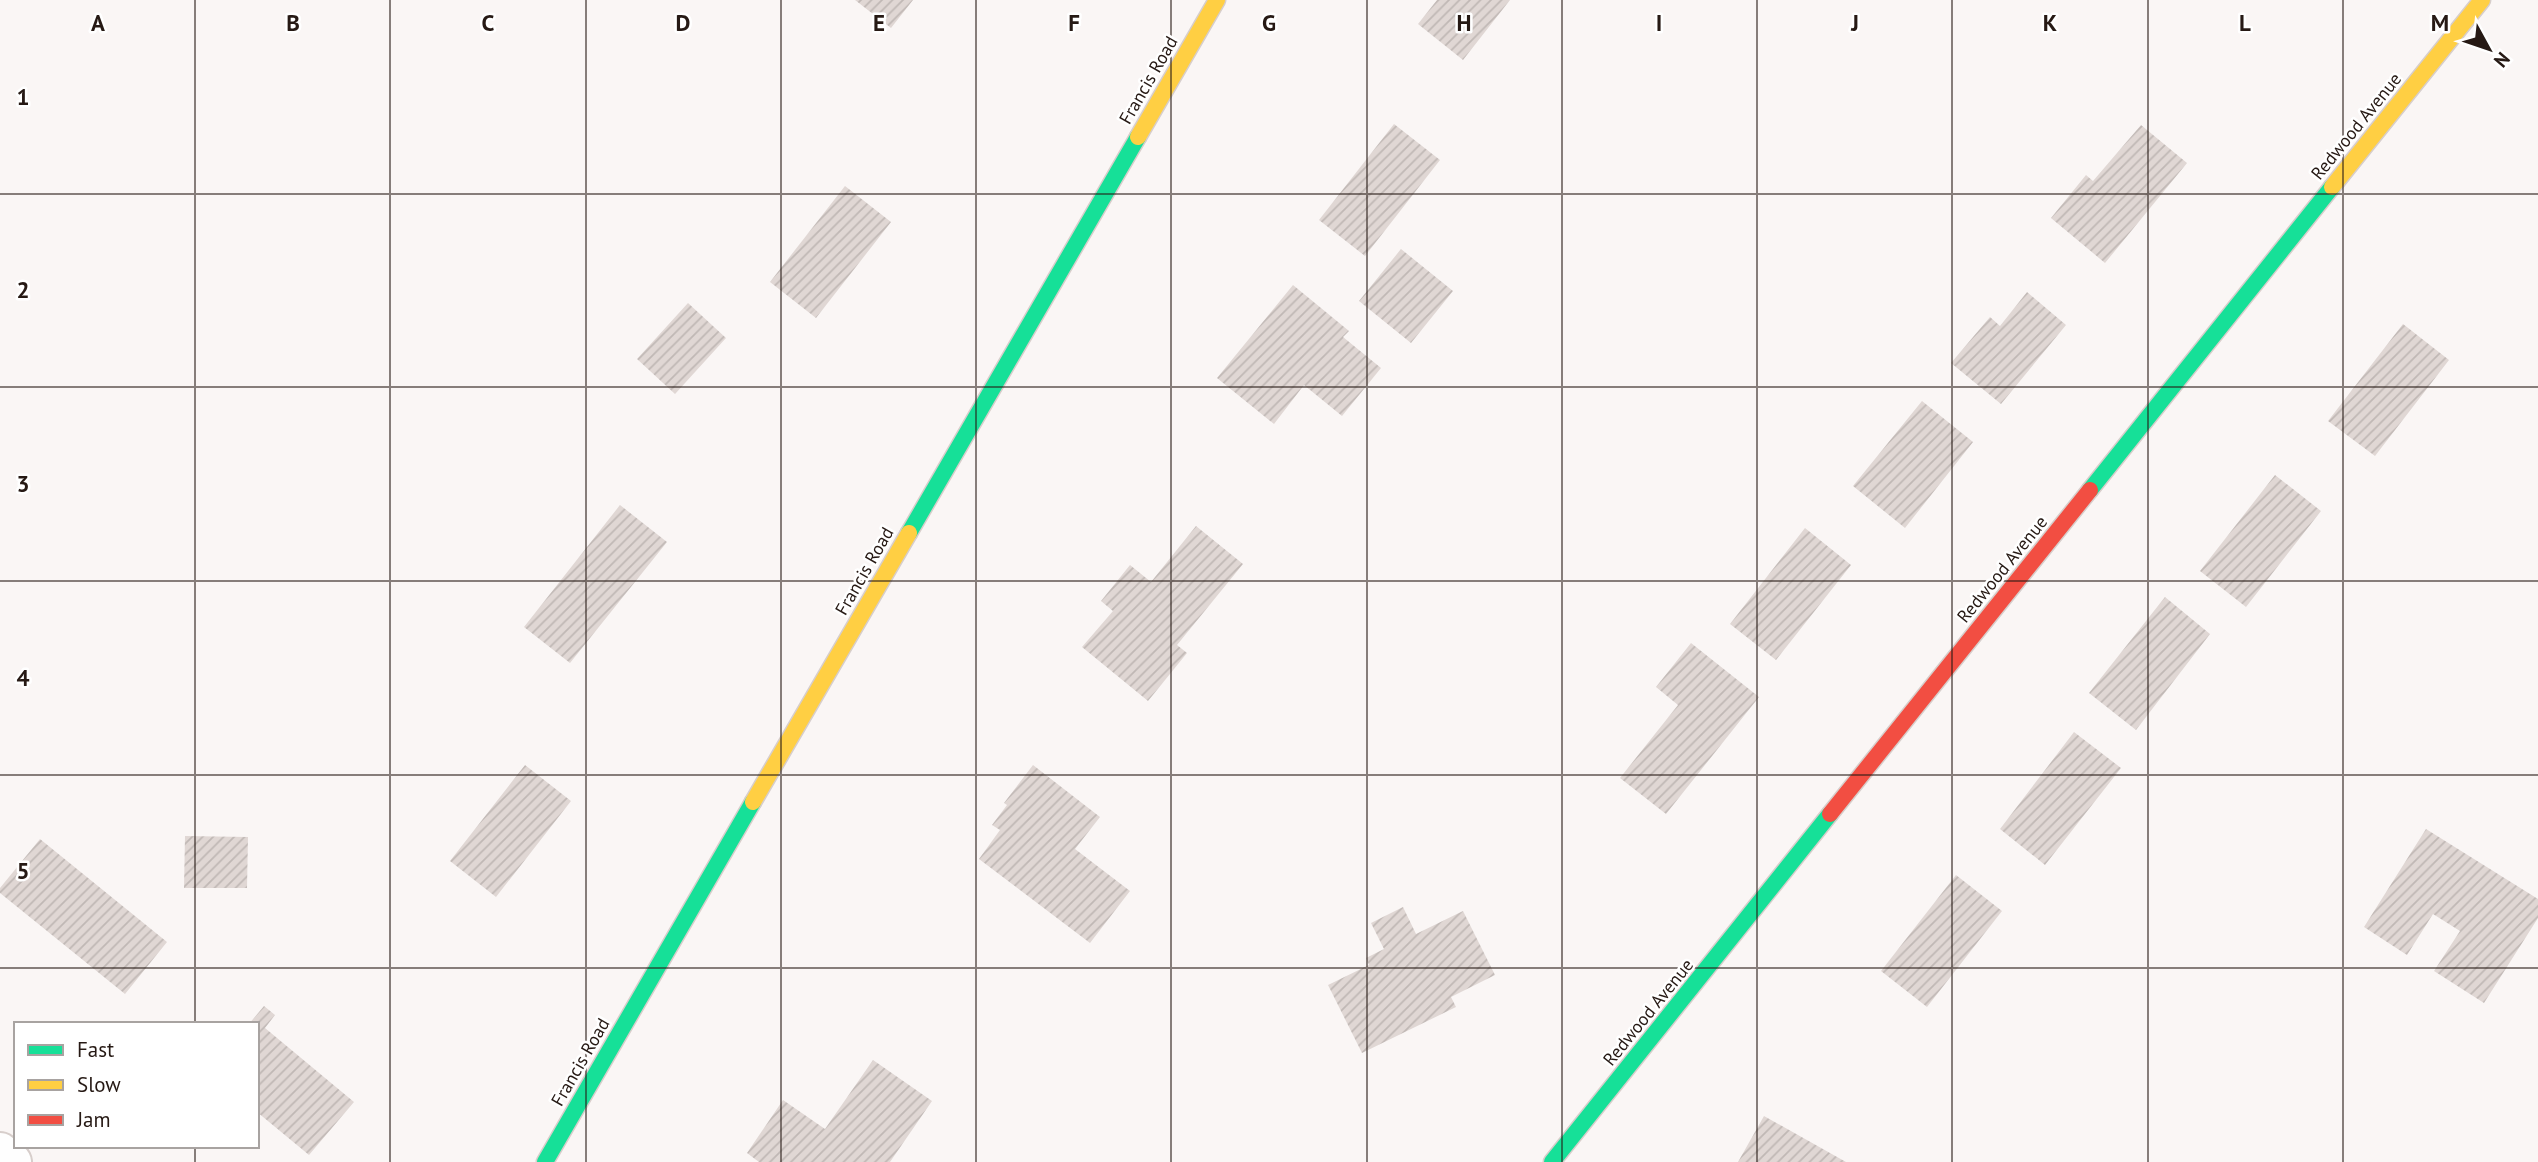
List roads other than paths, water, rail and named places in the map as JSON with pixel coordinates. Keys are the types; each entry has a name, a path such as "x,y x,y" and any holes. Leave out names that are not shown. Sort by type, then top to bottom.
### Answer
{"street":[{"name":"Francis Road","path":"545,1162 1217,0"},
{"name":"Redwood Avenue","path":"1552,1162 2482,0"},
{"path":"0,1152 12,1162"}]}
